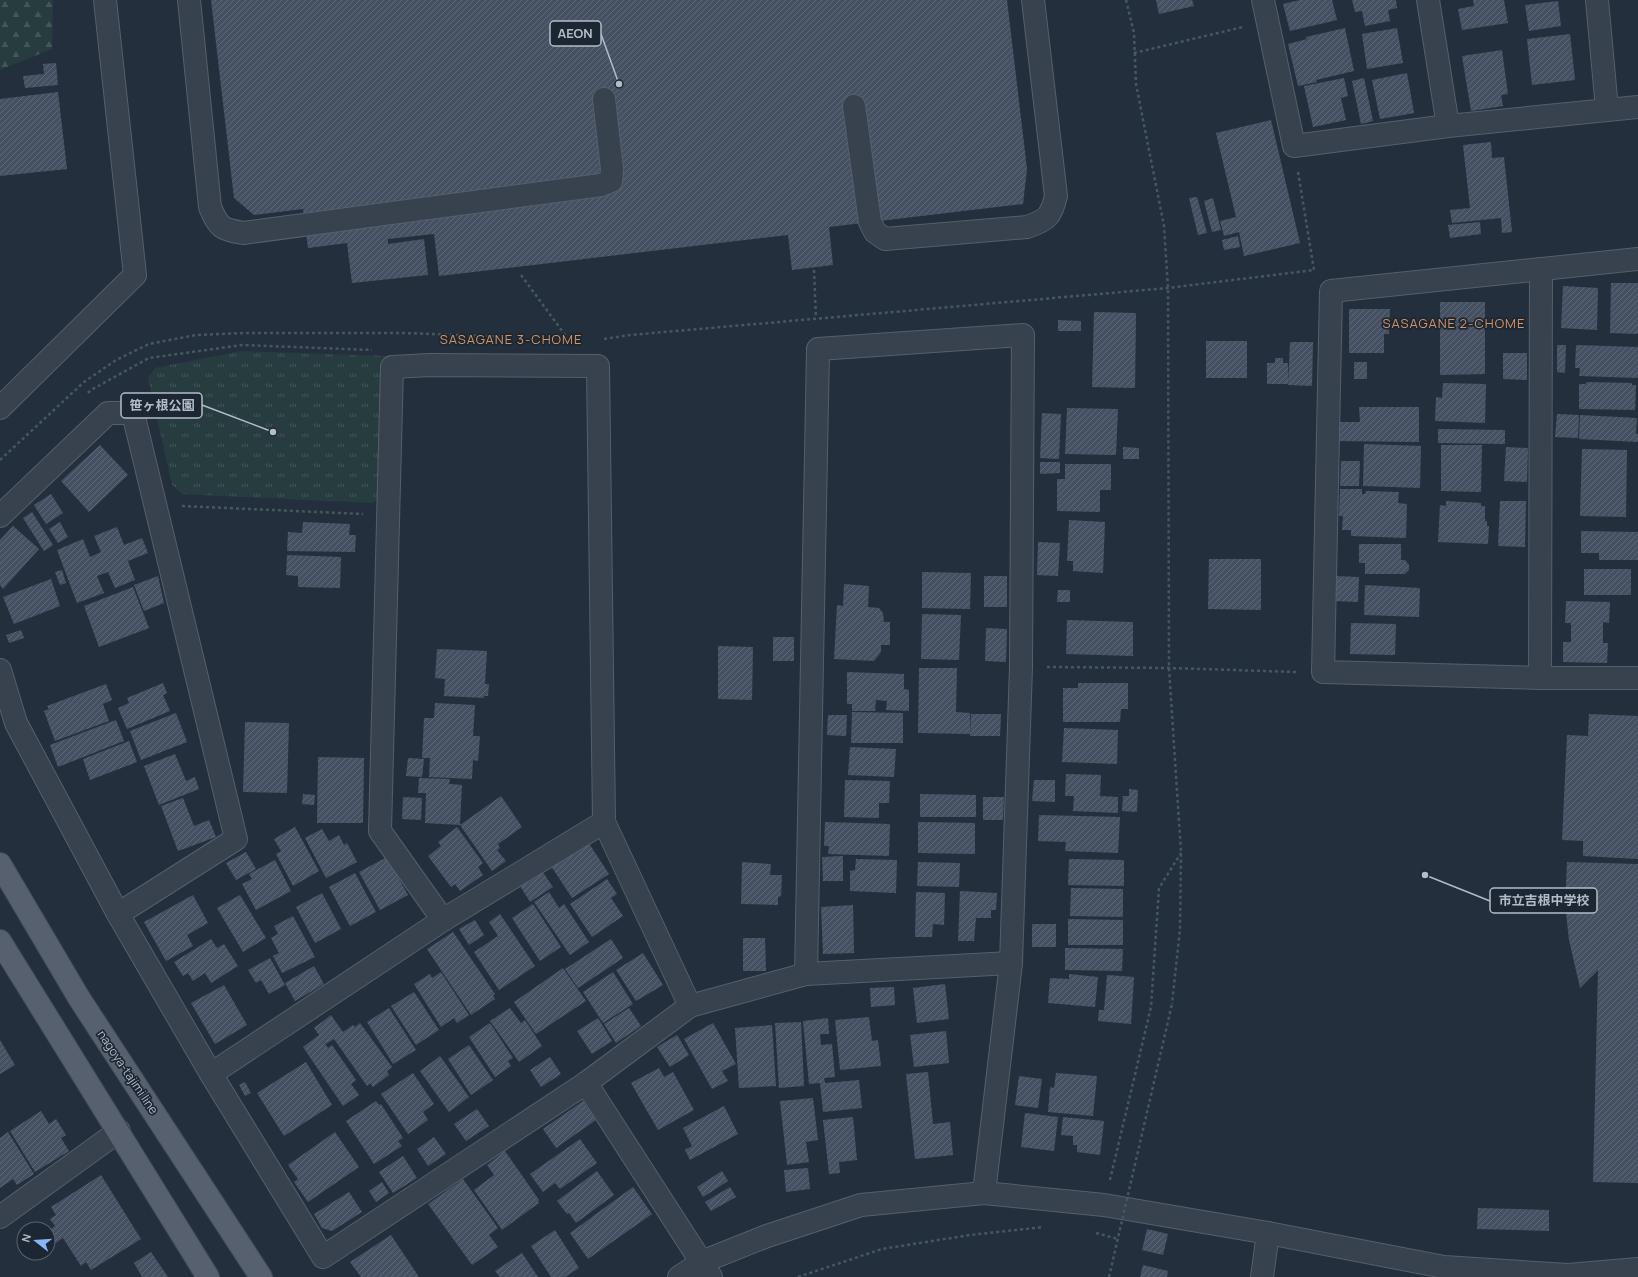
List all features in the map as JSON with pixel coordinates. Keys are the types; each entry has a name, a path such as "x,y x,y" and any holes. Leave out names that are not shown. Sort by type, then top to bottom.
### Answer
{"main road":[{"name":"nagoya-tajimi line","path":"0,864 83,1004 261,1277"},
{"path":"0,941 208,1277"}],"street":[{"path":"0,408 135,275 105,0"},
{"path":"189,0 210,207 216,222 225,230 243,233 601,185 611,180 612,169 604,99"},
{"path":"854,106 870,222 875,232 885,239 1027,227 1042,222 1052,212 1056,196 1034,0"},
{"path":"1428,0 1448,126"},
{"path":"1596,0 1607,109"},
{"path":"1265,10 1294,146 1448,126 1638,107"},
{"path":"1638,259 1331,291 1324,672 1540,678 1638,678"},
{"path":"1540,678 1541,269"},
{"path":"806,974 818,350 1023,335 1021,667 1011,963 984,1193"},
{"path":"443,920 380,831 392,367 430,364 598,366 604,822 690,1006"},
{"path":"0,516 108,413 133,413 236,839 118,914"},
{"path":"0,670 16,722 118,914 323,1258 586,1083 690,1006 806,974 1011,963"},
{"path":"212,1074 443,920 604,822"},
{"path":"586,1083 706,1270"},
{"path":"0,1217 119,1131"},
{"path":"679,1277 706,1270 767,1236 861,1205 984,1193 1104,1205 1268,1233 1444,1267 1568,1275 1638,1269"},
{"path":"1262,1277 1268,1233"}],"path":[{"path":"1109,1277 1172,1004 1180,930 1181,852 1169,668 1168,288 1164,226 1136,84 1134,33 1126,0"},
{"path":"1134,53 1265,10"},
{"path":"601,340 630,335 1168,288 1314,270 1294,146"},
{"path":"814,270 816,318"},
{"path":"521,275 572,345 572,366"},
{"path":"0,460 84,382 116,360 149,344 196,335 245,333 404,333 515,338"},
{"path":"91,390 149,358 242,345 380,351"},
{"path":"155,504 388,515"},
{"path":"1021,667 1169,668 1279,671"},
{"path":"1104,1205 1151,1007 1159,888 1181,852"},
{"path":"798,1277 882,1248 970,1235 1052,1226"},
{"path":"1089,1231 1118,1239"}],"green space":[{"path":"0,0 53,0 52,49 0,70"},
{"path":"241,351 388,356 383,494 373,503 182,494 172,485 148,378 155,368"}],"building":[{"path":"211,0 1007,0 1027,169 1023,204 829,227 833,265 792,270 788,235 439,276 434,234 388,239 388,244 424,239 428,275 352,283 347,243 308,248 303,209 254,215 234,198"},
{"path":"1156,0 1192,0 1194,6 1159,14"},
{"path":"1300,0 1332,0 1337,20 1290,31 1283,4"},
{"path":"1352,0 1396,0 1397,8 1388,10 1390,21 1365,26 1362,11 1355,12"},
{"path":"1473,0 1504,0 1508,23 1462,30 1458,9 1474,6"},
{"path":"1558,1 1561,26 1529,31 1525,5"},
{"path":"1345,28 1354,71 1298,86 1288,44 1307,39 1306,37"},
{"path":"1397,28 1403,63 1367,69 1362,34"},
{"path":"1570,34 1575,80 1532,85 1527,39"},
{"path":"1502,50 1508,94 1501,95 1503,106 1471,111 1462,56"},
{"path":"56,63 58,85 25,88 23,76 44,74 43,64"},
{"path":"1407,73 1414,113 1380,119 1372,80"},
{"path":"1344,78 1348,96 1341,98 1346,120 1313,127 1304,86"},
{"path":"1364,78 1373,121 1361,124 1352,81"},
{"path":"58,92 67,169 0,176 0,99"},
{"path":"1271,120 1300,243 1244,256 1239,232 1224,236 1220,221 1236,217 1216,133"},
{"path":"1491,142 1492,158 1504,157 1512,232 1502,233 1501,218 1452,223 1450,210 1470,208 1463,145"},
{"path":"1197,197 1207,233 1198,235 1189,198"},
{"path":"1213,198 1221,230 1212,232 1204,201"},
{"path":"1480,222 1481,234 1450,238 1448,225"},
{"path":"1238,236 1240,247 1224,250 1222,240"},
{"path":"1611,283 1638,283 1638,334 1610,333"},
{"path":"1563,286 1598,288 1597,330 1561,328"},
{"path":"1440,302 1485,302 1485,374 1440,375"},
{"path":"1349,309 1390,309 1389,334 1384,334 1384,353 1349,353"},
{"path":"1094,312 1136,313 1135,388 1092,387"},
{"path":"1058,320 1081,321 1081,331 1058,331"},
{"path":"1206,341 1247,341 1247,378 1206,378"},
{"path":"1290,342 1313,342 1312,386 1288,385"},
{"path":"1557,345 1566,345 1565,373 1557,372"},
{"path":"1576,345 1638,347 1638,378 1579,376 1580,368 1575,368"},
{"path":"1503,353 1527,353 1527,380 1503,379"},
{"path":"1275,358 1283,358 1283,363 1288,363 1288,384 1267,384 1267,363 1275,363"},
{"path":"1354,362 1367,362 1367,379 1354,379"},
{"path":"1586,382 1632,383 1632,385 1636,385 1635,410 1579,409 1579,384 1586,384"},
{"path":"1443,383 1486,384 1485,423 1435,421 1436,397 1442,398"},
{"path":"1359,407 1419,407 1419,442 1335,441 1335,422 1360,422"},
{"path":"1067,408 1118,409 1116,455 1065,454"},
{"path":"1042,413 1061,414 1059,459 1040,458"},
{"path":"1557,414 1579,415 1578,438 1555,437"},
{"path":"1580,415 1637,418 1636,434 1638,434 1638,442 1579,439"},
{"path":"1438,429 1505,430 1505,444 1438,443"},
{"path":"1364,444 1421,446 1420,488 1363,486"},
{"path":"100,445 128,475 89,512 61,481"},
{"path":"1441,445 1482,445 1481,492 1441,491"},
{"path":"1123,447 1139,448 1139,459 1123,459"},
{"path":"1506,447 1528,448 1527,482 1504,481"},
{"path":"1582,449 1627,450 1626,517 1580,516"},
{"path":"1341,461 1360,461 1359,486 1340,486"},
{"path":"1040,462 1060,462 1060,473 1040,474"},
{"path":"1065,464 1111,464 1111,490 1100,490 1100,512 1057,511 1057,479 1065,479"},
{"path":"1340,489 1362,489 1362,494 1365,494 1366,491 1399,492 1398,503 1407,504 1406,538 1351,536 1351,530 1342,530 1343,516 1339,516"},
{"path":"51,494 63,513 46,524 34,505"},
{"path":"1446,501 1481,503 1481,506 1485,506 1485,521 1487,521 1487,526 1489,526 1488,544 1438,542 1440,505 1446,506"},
{"path":"1500,501 1526,501 1525,547 1498,546"},
{"path":"32,512 53,545 44,551 23,518"},
{"path":"1069,520 1105,522 1103,573 1073,571 1073,561 1067,561"},
{"path":"60,522 68,537 58,543 49,529"},
{"path":"303,522 350,524 349,535 356,535 355,552 287,551 288,532 302,533"},
{"path":"13,526 39,549 3,589 0,585 0,540"},
{"path":"117,527 124,545 142,538 148,553 128,561 135,580 115,588 108,572 97,576 104,593 77,603 57,550 83,539 90,557 101,552 94,536"},
{"path":"1581,531 1638,532 1638,560 1599,560 1599,553 1581,553"},
{"path":"1038,542 1060,543 1058,576 1037,575"},
{"path":"1359,544 1401,544 1401,560 1405,560 1409,565 1409,570 1405,574 1365,574 1365,563 1359,563"},
{"path":"287,555 341,557 340,588 298,587 298,576 286,575"},
{"path":"1209,559 1261,559 1261,610 1208,609"},
{"path":"1584,569 1631,569 1631,595 1584,595"},
{"path":"62,570 66,583 60,585 55,572"},
{"path":"922,572 971,573 970,609 922,608"},
{"path":"158,576 164,603 144,611 134,585"},
{"path":"984,576 1007,576 1007,607 984,607"},
{"path":"1335,576 1359,577 1358,602 1334,601"},
{"path":"51,579 60,606 14,624 3,597"},
{"path":"844,584 869,586 868,607 879,608 883,613 884,622 890,622 890,645 881,645 881,652 874,661 834,659 837,605 843,606"},
{"path":"1365,585 1420,588 1419,617 1364,615"},
{"path":"133,587 149,628 99,647 84,606"},
{"path":"1058,590 1070,590 1070,602 1057,602"},
{"path":"1566,601 1610,602 1609,623 1603,622 1603,643 1608,643 1607,663 1563,662 1563,642 1571,642 1571,623 1565,623"},
{"path":"922,614 961,615 959,660 921,659"},
{"path":"1067,620 1133,622 1133,656 1066,654"},
{"path":"1351,623 1396,624 1395,655 1350,654"},
{"path":"986,628 1007,629 1006,662 985,661"},
{"path":"21,630 24,638 9,643 6,635"},
{"path":"773,637 794,637 794,661 773,661"},
{"path":"718,646 753,647 752,700 718,699"},
{"path":"437,649 487,651 485,684 489,684 488,696 484,696 484,698 444,696 445,679 435,678"},
{"path":"919,668 957,668 956,712 970,713 970,734 918,733"},
{"path":"847,672 904,674 904,689 909,690 909,711 886,710 887,701 876,700 875,711 852,711 852,704 847,704"},
{"path":"163,683 167,693 163,695 170,711 127,729 118,708 129,703 127,698"},
{"path":"1078,683 1128,683 1128,709 1121,709 1120,722 1063,722 1063,688 1078,688"},
{"path":"106,684 112,700 103,704 109,721 55,741 44,711 49,709 47,706"},
{"path":"435,703 475,705 473,736 480,736 478,761 473,760 472,779 429,777 430,758 422,758 424,718 434,718"},
{"path":"852,712 903,713 903,743 851,743"},
{"path":"176,713 187,742 141,760 130,731"},
{"path":"971,714 1001,714 1000,736 970,736"},
{"path":"1589,714 1638,716 1638,859 1583,856 1583,841 1562,840 1567,735 1588,736"},
{"path":"828,715 847,715 846,736 827,735"},
{"path":"116,720 124,741 58,767 50,745"},
{"path":"245,722 289,723 287,793 243,792"},
{"path":"1064,728 1118,730 1117,764 1062,762"},
{"path":"129,741 137,762 90,780 83,759"},
{"path":"850,747 896,749 894,777 848,775"},
{"path":"175,754 186,781 195,777 199,789 159,805 144,766"},
{"path":"318,757 364,758 363,823 317,823"},
{"path":"408,758 424,759 422,777 406,776"},
{"path":"1066,774 1101,775 1100,796 1118,797 1118,813 1073,811 1074,796 1065,796"},
{"path":"419,778 450,779 449,784 462,785 460,825 425,823 426,793 418,793"},
{"path":"845,780 890,781 889,803 879,803 879,818 844,817"},
{"path":"1034,780 1055,780 1055,802 1032,801"},
{"path":"1129,789 1138,790 1137,812 1122,811 1123,796 1129,796"},
{"path":"303,794 315,795 314,805 302,804"},
{"path":"920,794 976,795 976,817 920,817"},
{"path":"501,796 522,827 498,844 500,848 497,850 506,861 492,871 460,825"},
{"path":"403,797 422,798 421,820 402,819"},
{"path":"983,797 1004,797 1003,820 983,820"},
{"path":"183,798 194,826 209,820 216,837 178,851 161,806"},
{"path":"1039,815 1120,817 1118,853 1065,851 1066,842 1038,841"},
{"path":"825,822 890,824 889,856 828,854 829,846 824,846"},
{"path":"918,822 975,823 975,854 918,853"},
{"path":"295,827 319,871 293,886 276,854 281,851 274,839"},
{"path":"457,827 483,863 478,867 483,875 460,891 455,884 451,887 428,856 441,846 438,842"},
{"path":"322,829 329,841 339,835 344,845 347,843 357,862 326,878 305,838"},
{"path":"588,842 609,874 572,898 551,866"},
{"path":"246,852 256,869 236,880 226,863"},
{"path":"843,856 843,881 823,881 822,857"},
{"path":"387,857 408,895 380,910 359,872"},
{"path":"856,859 897,860 896,893 850,891 850,871 855,870"},
{"path":"1069,859 1124,860 1124,886 1068,885"},
{"path":"275,860 291,891 256,910 242,884 252,879 249,874"},
{"path":"742,862 771,864 770,875 782,875 781,896 778,897 778,905 741,904"},
{"path":"918,862 960,863 959,887 917,886"},
{"path":"1567,862 1638,864 1638,1183 1593,1182 1598,970 1580,988 1569,940 1565,904"},
{"path":"542,871 553,887 530,902 520,886"},
{"path":"355,873 376,912 350,926 329,887"},
{"path":"607,879 617,894 611,898 623,916 592,937 570,904"},
{"path":"1071,888 1123,889 1123,917 1070,916"},
{"path":"960,891 997,893 996,910 991,910 991,918 976,918 974,941 958,941"},
{"path":"549,892 559,908 564,904 589,942 570,955 534,902"},
{"path":"916,892 945,893 944,925 933,924 932,937 915,937"},
{"path":"322,893 341,929 315,943 296,907"},
{"path":"193,895 208,923 187,935 193,946 166,961 144,922"},
{"path":"240,895 266,938 243,952 217,908"},
{"path":"533,904 561,947 540,961 512,918"},
{"path":"853,905 854,953 823,954 821,907"},
{"path":"500,914 535,966 499,990 474,952 498,936 489,922"},
{"path":"293,916 315,957 282,973 273,956 279,953 271,938 278,934 274,926"},
{"path":"1068,919 1123,920 1123,945 1068,945"},
{"path":"475,920 484,935 469,945 459,929"},
{"path":"1032,924 1056,924 1056,947 1032,947"},
{"path":"453,932 495,994 493,995 495,999 471,1015 427,949"},
{"path":"743,938 765,938 766,971 743,971"},
{"path":"211,939 217,948 224,944 238,966 211,983 205,973 193,981 188,973 183,976 174,962"},
{"path":"611,939 623,958 578,988 565,969"},
{"path":"1065,948 1123,949 1122,971 1065,970"},
{"path":"643,953 663,985 636,1001 616,970"},
{"path":"270,958 285,985 269,994 261,980 256,983 248,970"},
{"path":"314,966 324,984 295,1001 285,983"},
{"path":"563,968 586,1001 536,1034 514,1002"},
{"path":"441,972 469,1015 457,1023 454,1018 441,1027 414,984 430,974 432,978"},
{"path":"613,972 633,1004 603,1023 583,992"},
{"path":"1069,974 1098,977 1095,1007 1048,1003 1050,978 1069,979"},
{"path":"1107,975 1134,977 1131,1024 1098,1021 1099,1010 1104,1010"},
{"path":"945,984 949,1019 917,1023 913,988"},
{"path":"224,985 247,1025 215,1044 191,1003"},
{"path":"894,987 895,1005 871,1007 870,988"},
{"path":"414,992 439,1030 416,1045 391,1006"},
{"path":"389,1008 416,1050 393,1064 367,1022"},
{"path":"510,1008 521,1023 525,1020 542,1046 519,1062 490,1021"},
{"path":"629,1008 641,1026 616,1043 604,1024"},
{"path":"331,1015 343,1032 353,1025 355,1027 360,1023 392,1067 387,1071 389,1075 373,1087 370,1083 367,1086 334,1039 326,1044 323,1041 328,1048 332,1045 356,1080 351,1084 359,1095 343,1106 303,1047 319,1035 314,1028"},
{"path":"869,1017 872,1041 878,1040 881,1066 840,1070 835,1020"},
{"path":"598,1018 612,1041 592,1054 577,1031"},
{"path":"828,1018 829,1034 820,1034 821,1045 832,1044 835,1077 824,1078 825,1083 859,1080 862,1108 823,1112 820,1083 809,1084 803,1021"},
{"path":"801,1022 804,1086 779,1088 775,1023"},
{"path":"490,1023 513,1058 508,1061 511,1066 495,1077 469,1037"},
{"path":"713,1023 736,1064 722,1071 728,1081 712,1089 684,1039"},
{"path":"772,1025 776,1086 739,1088 735,1028"},
{"path":"946,1031 949,1063 914,1067 910,1035"},
{"path":"677,1035 689,1055 670,1067 657,1047"},
{"path":"0,1040 15,1065 0,1074"},
{"path":"469,1045 493,1080 471,1095 448,1059"},
{"path":"440,1056 469,1097 449,1112 420,1071"},
{"path":"550,1057 561,1074 541,1087 530,1070"},
{"path":"306,1062 332,1105 284,1136 257,1093"},
{"path":"659,1068 664,1077 673,1072 694,1110 658,1130 631,1083"},
{"path":"928,1072 933,1124 950,1122 953,1155 915,1159 906,1074"},
{"path":"413,1073 434,1104 423,1112 428,1120 408,1134 381,1094"},
{"path":"1056,1073 1097,1076 1093,1116 1048,1112 1050,1087 1054,1088"},
{"path":"1019,1076 1042,1079 1038,1108 1015,1105"},
{"path":"245,1082 251,1093 245,1096 239,1085"},
{"path":"813,1098 818,1140 806,1142 809,1162 787,1165 780,1101"},
{"path":"376,1101 379,1105 381,1104 403,1138 398,1141 402,1146 374,1164 346,1121"},
{"path":"583,1101 596,1120 556,1148 543,1129"},
{"path":"724,1106 738,1134 690,1160 685,1150 692,1146 683,1128"},
{"path":"477,1109 489,1126 466,1141 454,1124"},
{"path":"41,1111 49,1124 56,1119 66,1135 61,1138 69,1151 35,1172 10,1131"},
{"path":"1025,1113 1058,1117 1054,1151 1021,1147"},
{"path":"853,1117 857,1160 839,1162 840,1173 829,1174 823,1120"},
{"path":"1063,1117 1104,1121 1100,1155 1077,1152 1077,1145 1073,1145 1073,1136 1061,1135"},
{"path":"8,1132 34,1174 17,1185 13,1179 0,1188 0,1138"},
{"path":"335,1132 359,1167 308,1202 294,1182 298,1179 288,1165"},
{"path":"434,1137 446,1154 428,1166 417,1149"},
{"path":"580,1139 597,1163 560,1189 555,1183 543,1192 530,1174"},
{"path":"505,1151 539,1200 539,1203 502,1230 474,1190 494,1175 487,1165"},
{"path":"403,1156 417,1178 393,1193 379,1172"},
{"path":"808,1168 810,1189 786,1192 784,1170"},
{"path":"597,1171 614,1195 576,1223 569,1213 567,1214 557,1201"},
{"path":"722,1171 728,1181 703,1197 697,1187"},
{"path":"101,1175 141,1239 91,1270 86,1262 81,1266 63,1238 56,1243 56,1221 51,1221 50,1219 56,1215 51,1207"},
{"path":"463,1179 498,1228 489,1235 498,1247 472,1265 428,1204"},
{"path":"382,1182 389,1193 376,1202 369,1191"},
{"path":"633,1187 652,1214 588,1259 570,1233"},
{"path":"730,1187 736,1197 711,1211 705,1202"},
{"path":"349,1192 362,1212 332,1231 322,1228 314,1214"},
{"path":"1478,1208 1549,1210 1549,1231 1477,1229"},
{"path":"1147,1229 1168,1234 1163,1255 1142,1250"},
{"path":"555,1230 579,1268 565,1277 551,1277 531,1246"},
{"path":"391,1235 419,1277 361,1277 350,1262"},
{"path":"151,1252 168,1277 142,1277 134,1263"},
{"path":"522,1253 538,1277 500,1277 495,1271"},
{"path":"1143,1265 1168,1271 1167,1277 1140,1277"}],"place":[{"name":"AEON","path":"619,84"},
{"name":"笹ヶ根公園","path":"273,432"},
{"name":"市立吉根中学校","path":"1425,875"}],"district":[{"name":"SASAGANE 2-CHOME","path":"1454,323"},
{"name":"SASAGANE 3-CHOME","path":"511,339"}]}
